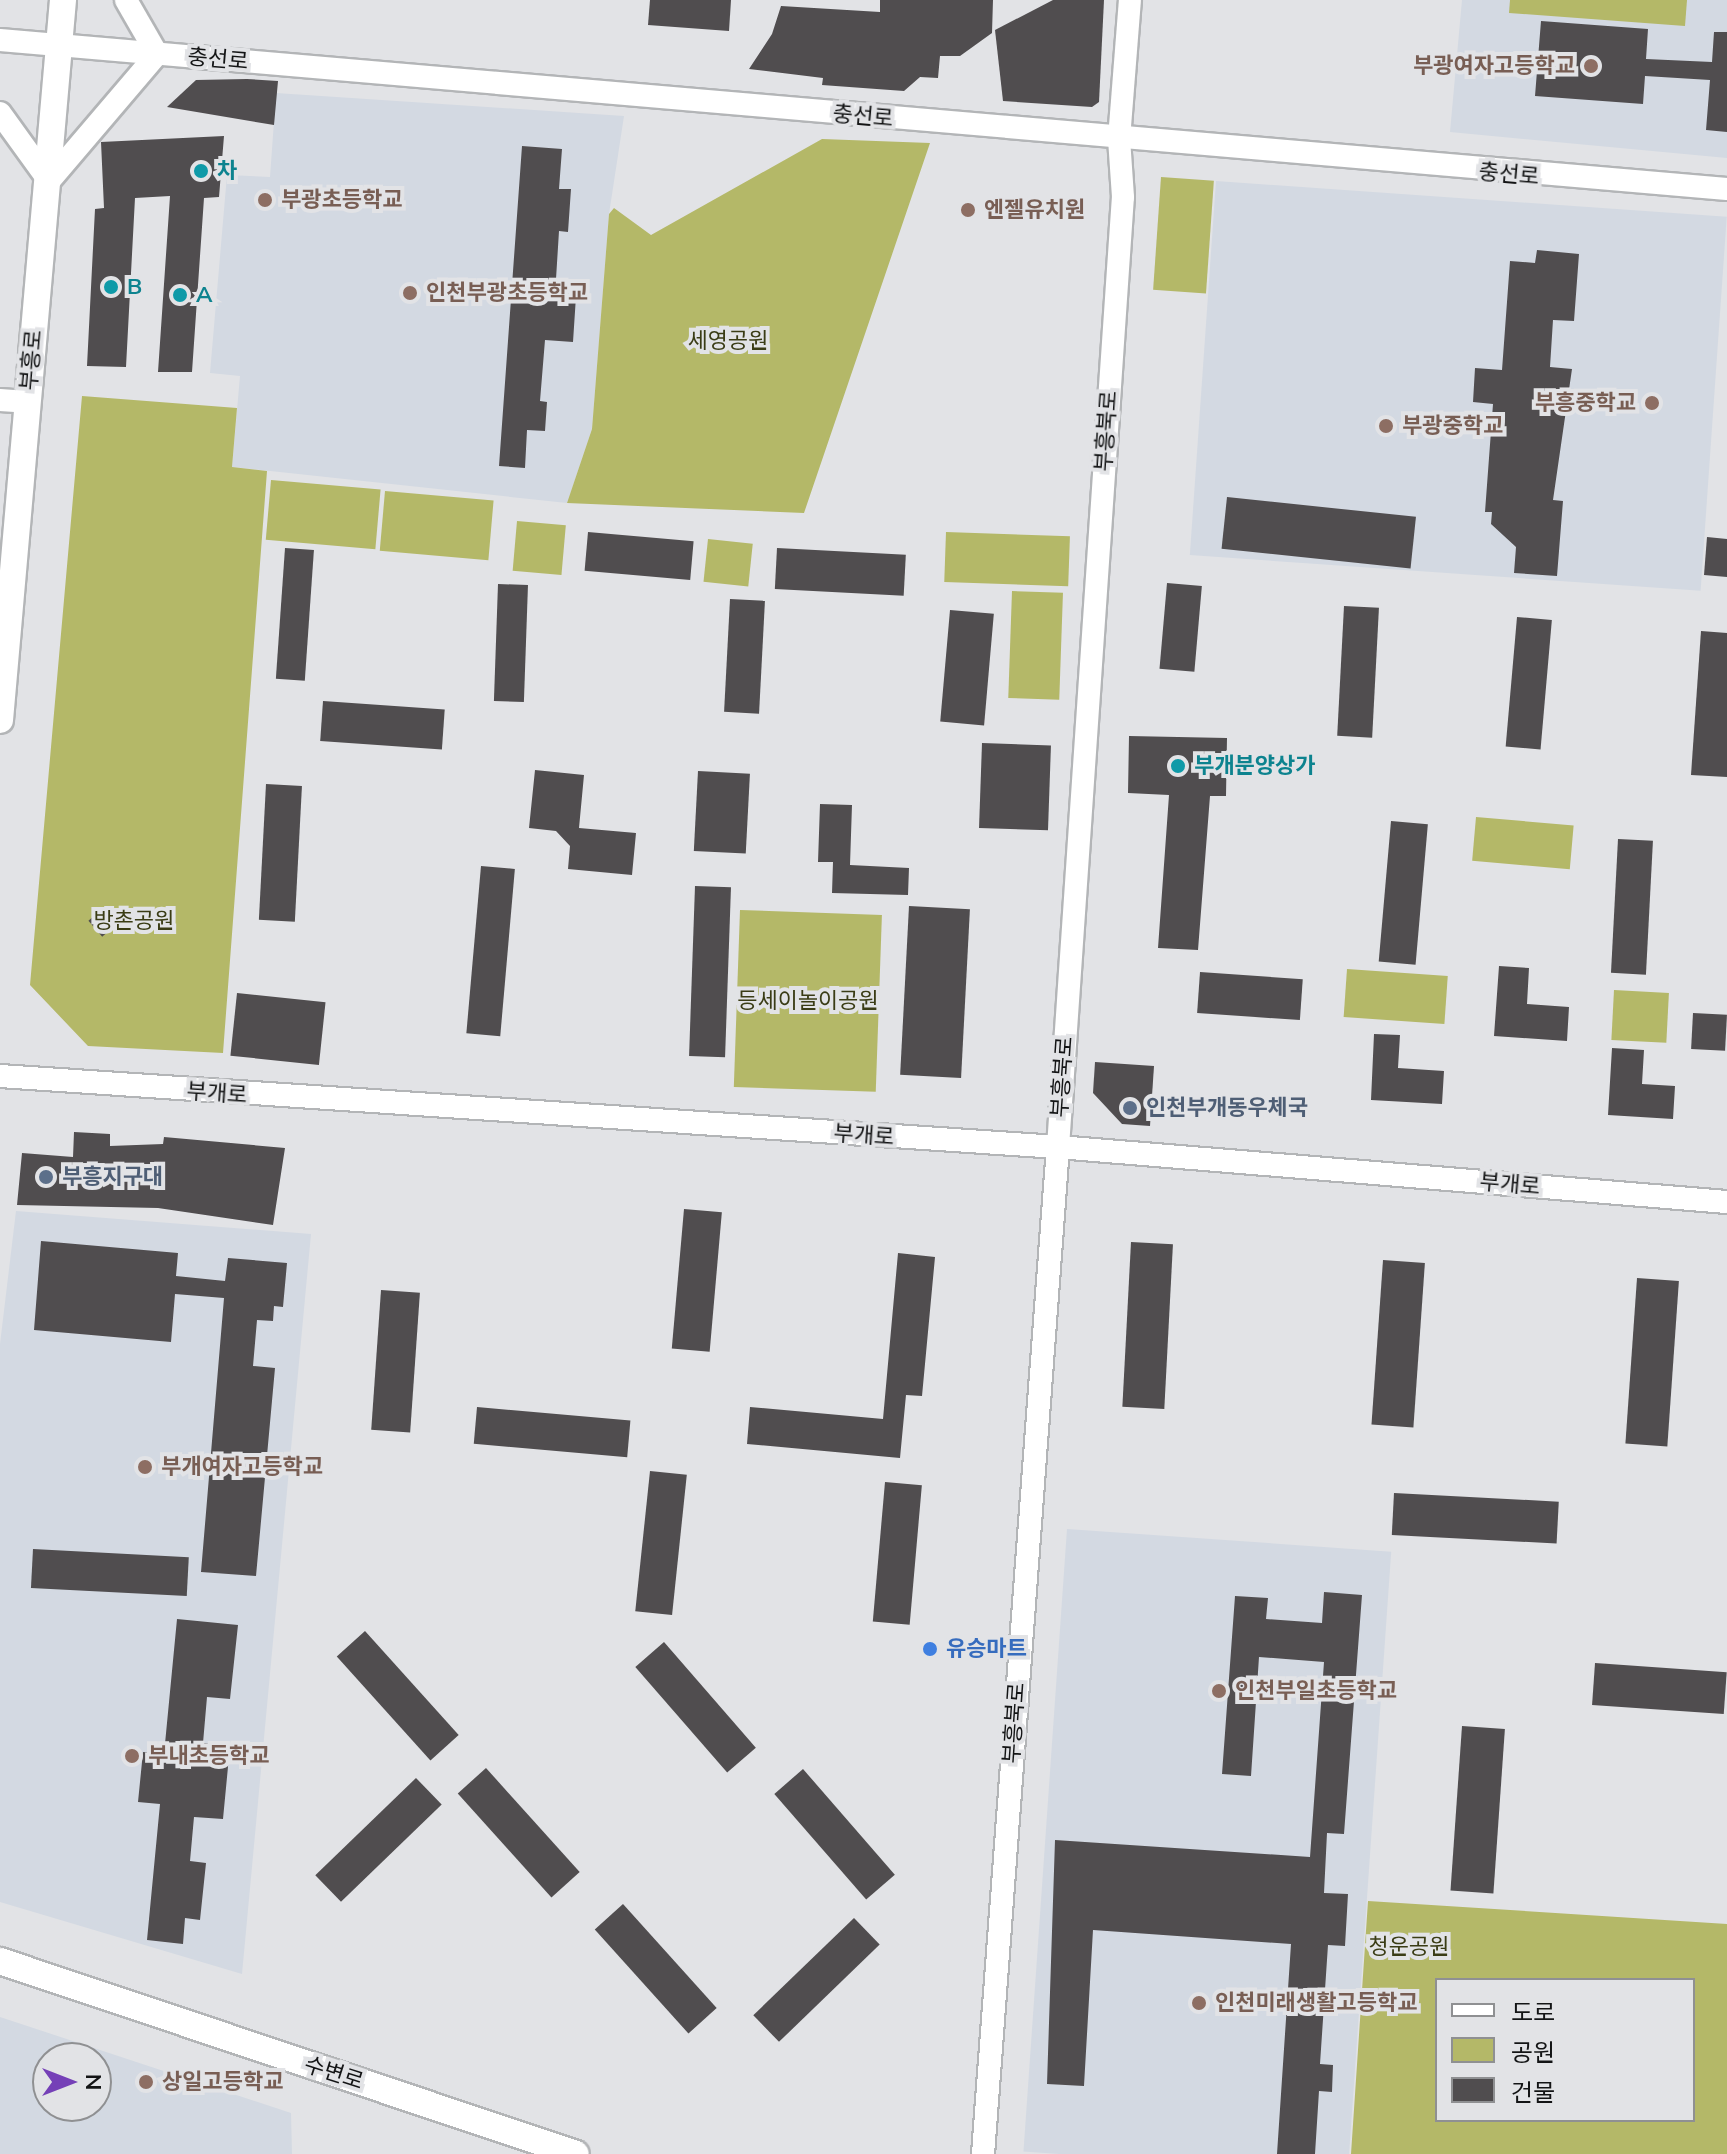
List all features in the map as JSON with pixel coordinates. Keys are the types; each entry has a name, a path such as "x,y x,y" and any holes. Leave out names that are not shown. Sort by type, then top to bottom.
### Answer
{"main road":[{"name":"부흥로","path":"0,720 63,0"},
{"name":"수변로","path":"0,1961 576,2154"}],"street":[{"path":"0,113 49,181 157,54 126,0"},
{"name":"부흥북로","path":"983,2154 1058,1147 1123,197 1119,139 1130,0"},
{"name":"충선로","path":"0,40 1119,139 1727,189"},
{"path":"0,400 27,402"},
{"name":"부개로","path":"0,1076 1058,1147 1727,1202"}],"shaded area":[{"name":"부광여자고등학교","path":"1462,0 1727,0 1727,158 1450,132"},
{"name":"인천부광초등학교","path":"276,93 624,116 609,214 592,429 567,503 232,467 240,376 210,373 227,175 270,177"},
{"name":"부광중학교","path":"1216,181 1727,217 1701,591 1190,555"},
{"path":"16,1211 311,1234 242,1974 0,1902 0,1344"},
{"path":"1067,1529 1391,1552 1349,2154 1023,2151"},
{"name":"상일고등학교","path":"0,2017 76,2042 32,2042 32,2122 112,2122 112,2054 291,2113 292,2154 0,2154"}],"green space":[{"path":"1510,0 1687,0 1685,26 1509,13"},
{"name":"세영공원","path":"822,139 930,143 804,513 567,503 592,429 609,214 614,208 651,235"},
{"path":"1161,177 1214,181 1206,293 1153,290"},
{"name":"방촌공원","path":"82,396 237,408 232,467 267,471 223,1053 88,1046 30,985"},
{"path":"271,480 381,490 375,549 266,540"},
{"path":"385,491 494,500 488,560 380,551"},
{"path":"517,521 566,525 561,575 513,571"},
{"path":"946,532 1070,536 1068,586 944,582"},
{"path":"708,539 753,544 748,586 704,582"},
{"path":"1012,591 1063,593 1059,700 1008,698"},
{"path":"1476,817 1574,826 1570,869 1472,861"},
{"name":"등세이놀이공원","path":"740,910 882,915 876,1092 734,1087"},
{"path":"1347,969 1448,976 1444,1024 1344,1017"},
{"path":"1614,990 1669,993 1666,1043 1611,1040"},
{"name":"청운공원","path":"1368,1901 1727,1924 1727,2154 1351,2154"}],"building":[{"path":"650,0 731,0 729,31 648,25"},
{"path":"880,0 993,0 992,33 960,56 940,56 938,78 920,77 904,91 822,85 823,78 749,69 772,34 781,6 880,12"},
{"path":"1053,0 1104,0 1099,102 1092,107 1003,101 995,30"},
{"path":"1541,21 1648,29 1646,59 1712,62 1714,32 1727,32 1727,132 1706,130 1710,80 1645,76 1643,104 1535,96"},
{"path":"196,80 278,81 274,125 167,107"},
{"path":"224,136 219,197 204,198 192,372 158,372 170,196 135,198 126,367 87,366 95,209 104,208 101,142"},
{"path":"522,146 562,149 559,189 571,189 568,232 559,231 556,279 577,281 573,342 545,340 540,401 547,402 545,431 527,430 525,468 499,466"},
{"path":"1537,250 1579,254 1574,321 1553,320 1550,367 1572,369 1553,500 1563,501 1557,576 1514,573 1516,547 1491,524 1492,512 1485,512 1493,404 1473,402 1475,368 1502,370 1510,261 1535,263"},
{"path":"1227,497 1416,517 1411,569 1222,549"},
{"path":"588,532 694,541 690,580 585,571"},
{"path":"1707,537 1727,539 1727,577 1704,575"},
{"path":"285,548 314,550 305,681 276,679"},
{"path":"777,548 906,555 904,596 775,589"},
{"path":"1167,583 1202,586 1194,672 1160,669"},
{"path":"498,584 528,585 524,702 494,701"},
{"path":"730,599 765,601 759,714 724,712"},
{"path":"1344,606 1379,608 1372,738 1337,736"},
{"path":"950,610 994,614 984,725 940,722"},
{"path":"1517,617 1552,620 1541,750 1506,747"},
{"path":"1701,631 1727,633 1727,777 1691,775"},
{"path":"323,701 445,710 442,749 320,741"},
{"path":"1129,736 1227,738 1226,796 1210,796 1198,950 1158,948 1169,795 1128,793"},
{"path":"982,743 1051,745 1048,830 979,828"},
{"path":"535,770 584,775 579,828 636,833 632,875 568,869 570,846 556,831 529,828"},
{"path":"698,771 750,774 746,854 694,851"},
{"path":"266,784 302,786 295,922 259,920"},
{"path":"820,804 852,805 850,865 909,868 908,895 832,893 833,862 818,862"},
{"path":"1391,821 1428,824 1416,965 1379,961"},
{"path":"1618,839 1653,841 1646,975 1611,973"},
{"path":"481,866 515,869 500,1036 466,1033"},
{"path":"695,886 731,887 725,1057 689,1056"},
{"path":"909,906 970,909 961,1078 900,1075"},
{"path":"102,909 116,925 102,937 88,921"},
{"path":"1499,966 1529,968 1527,1004 1569,1007 1567,1041 1494,1036"},
{"path":"1200,972 1303,979 1300,1020 1197,1013"},
{"path":"237,993 326,1002 319,1065 230,1056"},
{"path":"1693,1013 1727,1015 1725,1051 1691,1049"},
{"path":"1374,1034 1400,1035 1398,1068 1444,1071 1442,1104 1371,1100"},
{"path":"1612,1048 1644,1050 1642,1084 1675,1086 1673,1119 1608,1115"},
{"name":"인천부개동우체국","path":"1095,1062 1154,1066 1150,1126 1122,1124 1093,1093"},
{"path":"74,1132 110,1134 110,1146 163,1144 164,1137 285,1148 273,1225 158,1208 17,1205 22,1153 73,1157"},
{"path":"684,1209 722,1212 710,1352 672,1348"},
{"path":"41,1241 178,1253 176,1276 225,1281 228,1258 287,1263 283,1307 274,1306 273,1321 257,1320 253,1366 275,1368 256,1576 201,1572 224,1298 175,1294 171,1342 34,1330"},
{"path":"1131,1242 1173,1244 1164,1409 1122,1407"},
{"path":"898,1253 935,1257 922,1396 906,1395 900,1458 747,1444 750,1407 883,1419"},
{"path":"1383,1260 1425,1263 1413,1428 1371,1425"},
{"path":"1637,1278 1679,1281 1667,1447 1625,1444"},
{"path":"381,1290 420,1293 410,1432 371,1430"},
{"path":"477,1407 630,1420 627,1457 474,1444"},
{"path":"650,1471 687,1475 672,1615 635,1611"},
{"path":"885,1482 922,1485 910,1625 873,1621"},
{"path":"1394,1493 1559,1502 1557,1544 1392,1535"},
{"path":"33,1549 189,1557 187,1596 31,1588"},
{"path":"1324,1592 1362,1595 1344,1834 1327,1833 1324,1893 1348,1894 1345,1946 1328,1945 1320,2064 1333,2065 1332,2092 1319,2091 1315,2154 1277,2154 1291,1944 1093,1930 1084,2086 1047,2084 1055,1840 1310,1857 1324,1662 1259,1657 1251,1776 1222,1774 1235,1596 1268,1598 1266,1619 1322,1623"},
{"path":"177,1619 238,1625 230,1699 207,1697 203,1743 230,1746 223,1819 194,1817 190,1861 206,1863 200,1920 185,1918 183,1944 147,1940 160,1804 138,1802 143,1752 164,1754"},
{"path":"365,1631 459,1735 430,1760 337,1656"},
{"path":"664,1642 756,1748 727,1773 635,1667"},
{"path":"1595,1663 1727,1672 1724,1714 1592,1705"},
{"path":"1462,1726 1505,1729 1493,1894 1450,1891"},
{"path":"486,1768 580,1872 551,1897 458,1793"},
{"path":"803,1769 895,1875 866,1900 774,1794"},
{"path":"416,1778 442,1805 341,1902 315,1875"},
{"path":"623,1904 717,2008 688,2033 595,1929"},
{"path":"854,1918 880,1945 779,2042 753,2015"}],"place":[{"name":"부광여자고등학교","path":"1591,66"},
{"name":"차","path":"201,171"},
{"name":"부광초등학교","path":"265,200"},
{"name":"엔젤유치원","path":"968,210"},
{"name":"B","path":"111,287"},
{"name":"인천부광초등학교","path":"410,293"},
{"name":"A","path":"180,295"},
{"name":"부흥중학교","path":"1652,403"},
{"name":"부광중학교","path":"1386,426"},
{"name":"부개분양상가","path":"1178,766"},
{"name":"인천부개동우체국","path":"1130,1108"},
{"name":"부흥지구대","path":"46,1177"},
{"name":"부개여자고등학교","path":"145,1467"},
{"name":"유승마트","path":"930,1649"},
{"name":"인천부일초등학교","path":"1219,1691"},
{"name":"부내초등학교","path":"132,1756"},
{"name":"인천미래생활고등학교","path":"1199,2003"},
{"name":"상일고등학교","path":"146,2082"}]}
